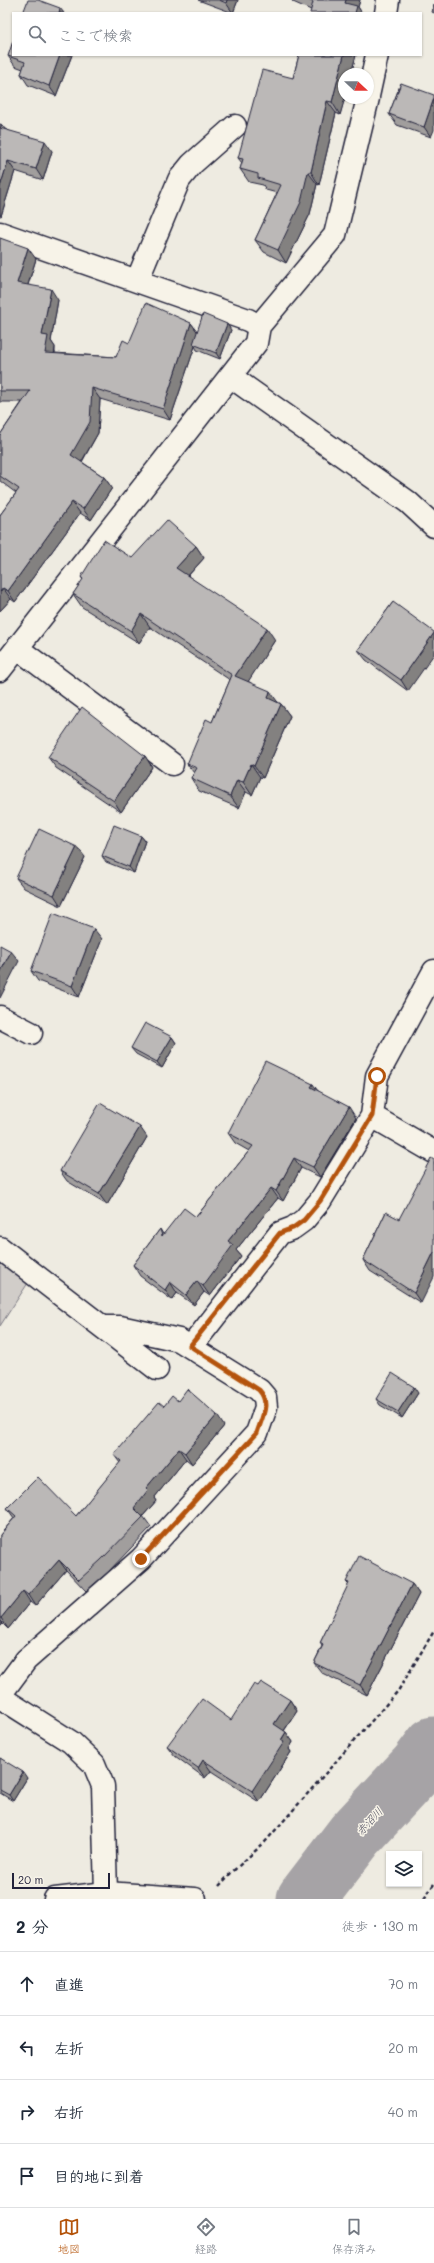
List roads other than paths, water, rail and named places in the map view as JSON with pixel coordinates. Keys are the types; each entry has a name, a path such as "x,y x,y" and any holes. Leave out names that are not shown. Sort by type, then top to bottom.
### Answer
{"street":[{"path":"386,12 388,0"},
{"path":"374,69 377,56"},
{"path":"0,670 256,343 259,326 335,235 366,104"},
{"path":"137,281 178,180 192,164 235,126"},
{"path":"0,233 248,320 259,326"},
{"path":"230,376 408,502 434,526"},
{"path":"17,648 172,764"},
{"path":"190,1346 280,1233 293,1228 304,1220 320,1201 372,1116 377,1076 434,971"},
{"path":"0,1017 31,1033"},
{"path":"372,1116 434,1152"},
{"path":"0,1248 157,1369"},
{"path":"104,1327 120,1327 179,1340 259,1390 265,1397 266,1407 257,1433 141,1559 26,1660 0,1696 71,1742 94,1764 103,1786 106,1893"},
{"path":"55,1899 106,1893 195,1899"}],"waterway":[{"name":"赤沼川","path":"306,1899 355,1835 419,1766 434,1746"}]}
